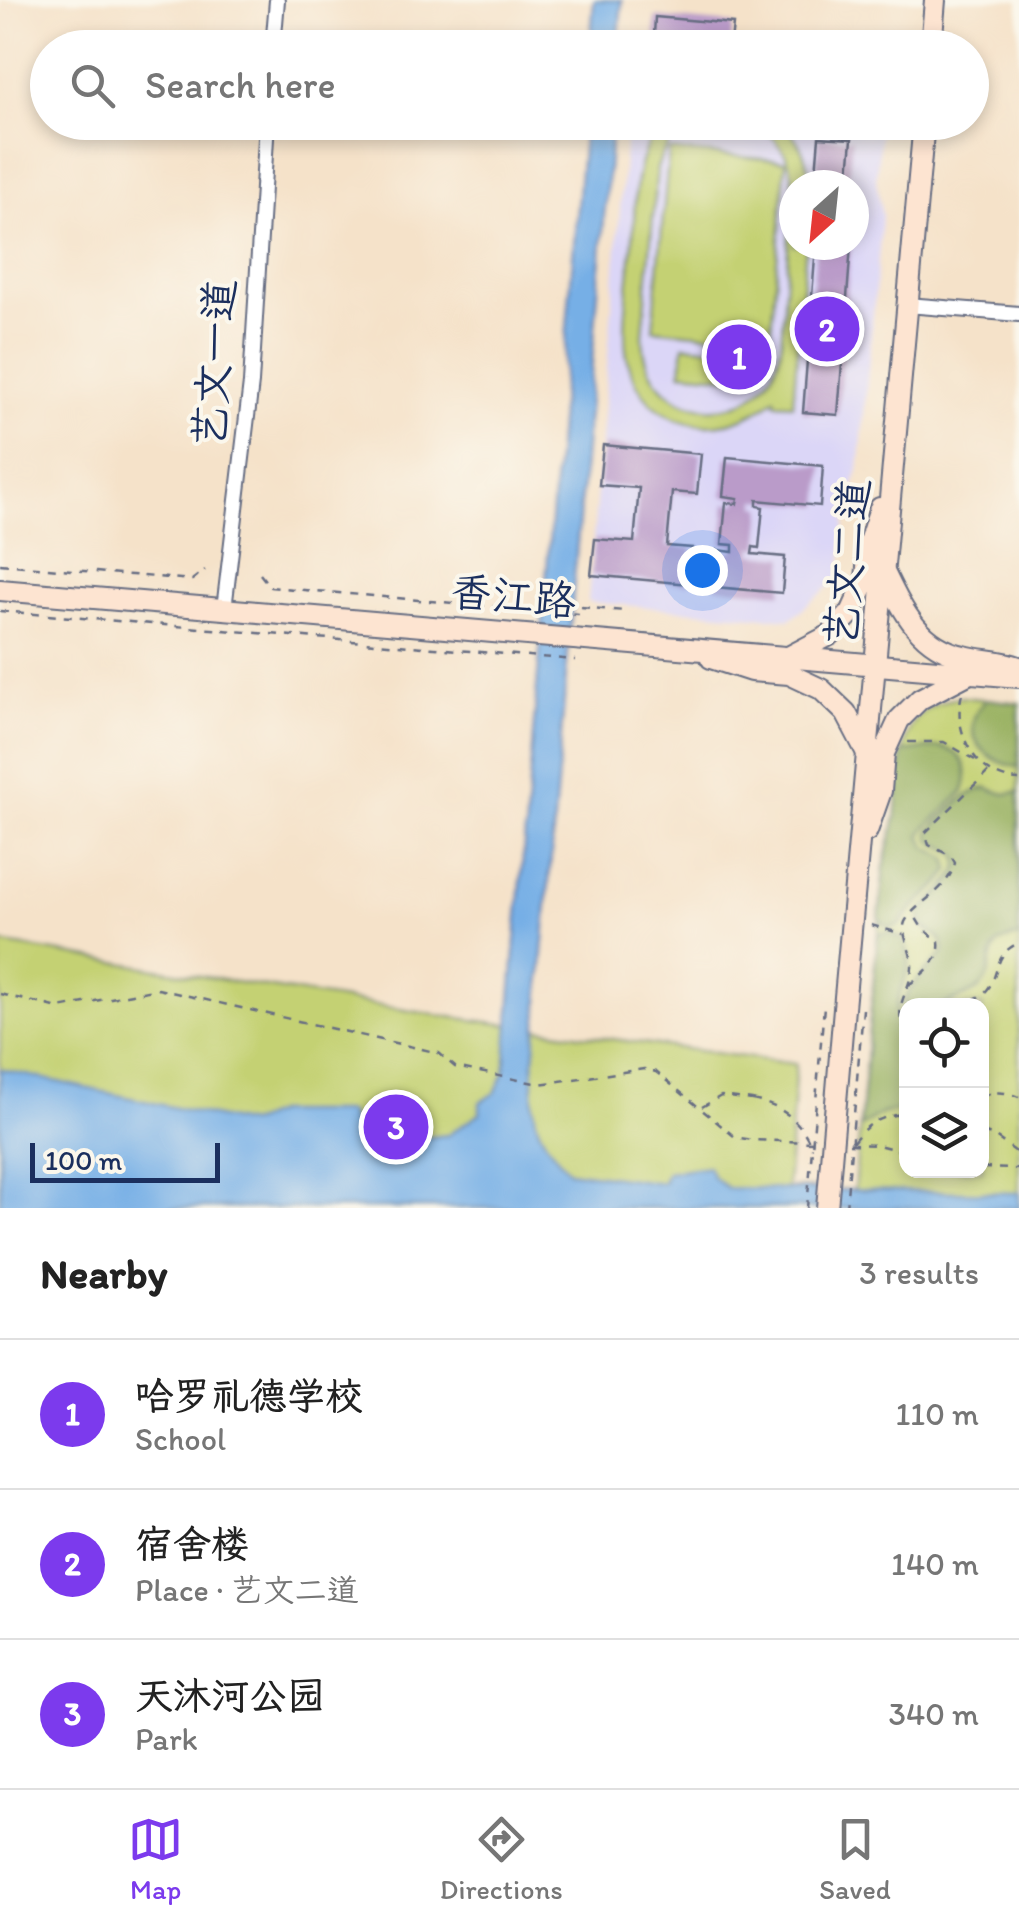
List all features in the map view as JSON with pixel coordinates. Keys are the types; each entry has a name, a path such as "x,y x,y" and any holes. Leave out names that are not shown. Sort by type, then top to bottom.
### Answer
{"main road":[{"path":"932,30 935,0"},
{"name":"艺文二道","path":"827,1208 922,140"},
{"path":"788,657 830,634 856,604 866,580 869,542 892,473"},
{"path":"883,570 908,619 929,640 962,656 999,660 1019,667"},
{"name":"香江路","path":"0,590 1019,677"},
{"path":"681,648 751,671 789,674 821,688 846,712 867,753"},
{"path":"857,862 881,791 884,753 899,720 920,699 970,672"}],"street":[{"path":"274,30 277,0"},
{"name":"艺文一道","path":"224,609 251,383 266,140"},
{"path":"908,305 1019,314"}],"path":[{"path":"0,564 192,580 205,570"},
{"path":"260,574 270,587 579,614"},
{"path":"582,607 626,611"},
{"path":"0,611 575,660"},
{"path":"962,693 962,724 976,760"},
{"path":"899,743 944,742 976,760 988,772 1019,780"},
{"path":"908,986 912,962 904,934 905,922 939,890 954,867 951,856 926,842 927,829 988,772"},
{"path":"902,998 908,986 936,960 940,951 936,937 922,928 914,913"},
{"path":"871,925 904,934"},
{"path":"974,998 989,988 1002,956 1019,943"},
{"path":"0,994 59,1008 158,989 440,1053 455,1067 539,1084 644,1069 656,1072 728,1132 744,1139 821,1143"},
{"path":"844,1008 851,1146 846,1208"},
{"path":"807,1208 812,1150 844,1008"},
{"path":"989,1094 1008,1093 1019,1098"},
{"path":"700,1109 721,1096 772,1104 804,1130 812,1150"},
{"path":"851,1146 876,1120 899,1114"},
{"path":"989,1134 1019,1154"},
{"path":"840,1143 899,1150"},
{"path":"989,1168 1019,1169"}],"shaded area":[{"path":"626,140 880,140 876,180 882,216 859,470 847,504 840,578 790,619 588,602"}],"green space":[{"path":"652,140 672,140 657,168 643,334 648,364 662,387 682,402 706,408 730,406 753,395 771,375 781,346 787,260 805,260 793,404 776,403 775,398 733,421 689,423 669,416 637,385 628,361 625,334 639,171"},
{"path":"774,140 796,140 808,170 790,170"},
{"path":"669,150 786,161 785,170 779,170 779,239 770,340 653,329"},
{"path":"684,345 737,350 734,377 681,372"},
{"path":"962,697 1019,703 1019,1208 0,1208 0,943 436,1015 796,1064 787,1188 854,1190 884,867 897,813 906,739 924,712"},
{"path":"987,699 1019,703 1019,767 985,752 973,733 977,710"},
{"path":"940,747 960,757 966,769 966,783 964,791 921,835 926,847 947,858 950,870 900,925 889,928 879,920 902,752"},
{"path":"979,790 1019,792 1019,937 1007,939 994,949 986,980 978,989 960,998 906,998 943,953 940,939 923,925 921,911 949,883 958,866 953,852 931,841 929,832 948,811"},
{"path":"889,932 903,939 909,959 897,1008 899,1111 883,1113 860,1127 878,934"}],"water":[{"path":"594,0 622,0 619,30 591,30"},
{"path":"583,140 611,140 533,1074 538,1127 569,1171 663,1183 667,1172 708,1166 713,1177 727,1188 1019,1193 1019,1208 0,1208 0,1069 248,1124 278,1112 348,1112 353,1125 383,1127 403,1140 448,1135 480,1113 480,1102 495,1093 505,1071"}],"building":[{"path":"655,17 733,24 732,30 654,30"},
{"path":"819,140 852,140 849,170 816,170"},
{"path":"815,260 850,260 838,415 803,412"},
{"path":"603,445 701,454 697,494 672,492 667,546 692,548 689,584 591,575 595,539 634,542 639,488 599,485"},
{"path":"727,457 823,466 820,506 757,500 757,506 763,507 759,548 753,547 752,554 785,557 782,593 715,587 718,550 733,552 733,545 722,544 726,503 737,504 738,498 723,496"}],"place":[{"name":"宿舍楼","path":"827,329"},
{"name":"哈罗礼德学校","path":"739,357"},
{"name":"天沐河公园","path":"396,1127"}]}
